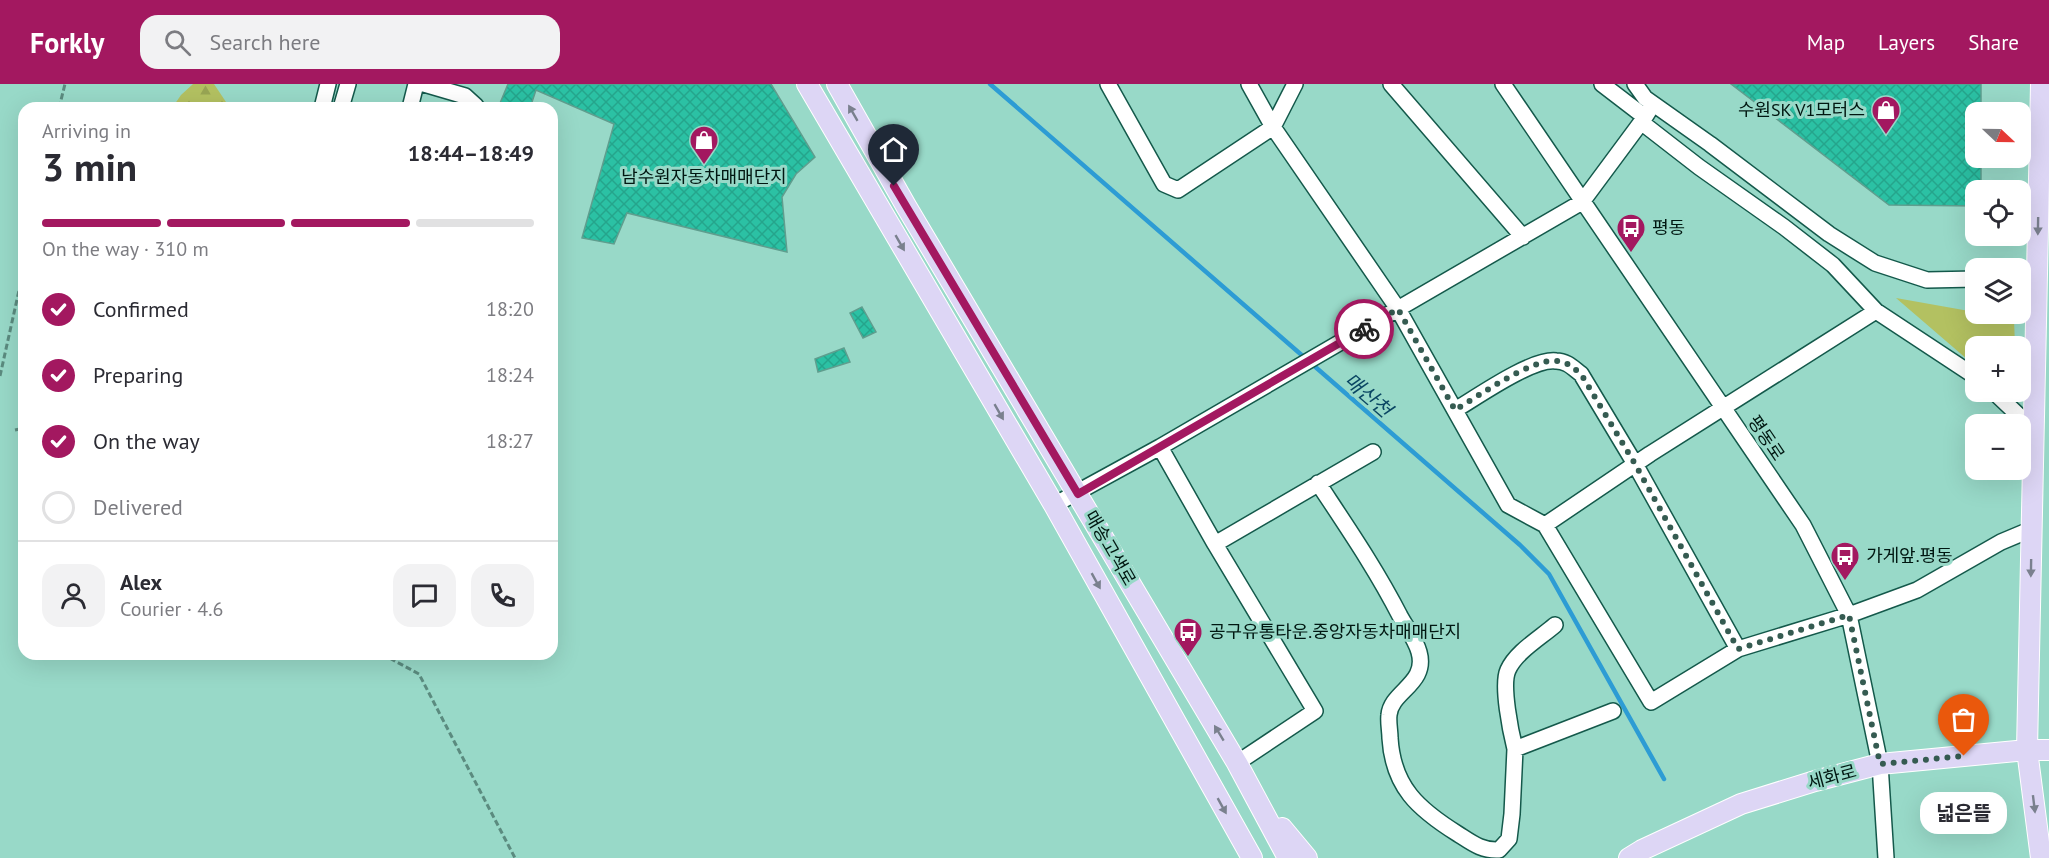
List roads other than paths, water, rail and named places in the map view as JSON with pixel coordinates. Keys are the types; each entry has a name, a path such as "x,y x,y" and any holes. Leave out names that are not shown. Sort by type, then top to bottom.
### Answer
{"main road":[{"name":"매송고색로","path":"807,84 1054,506 1252,858"},
{"name":"매송고색로","path":"837,84 906,206 1237,763 1288,858"},
{"path":"2030,258 2041,84"},
{"path":"2031,324 2034,430 2027,750 2041,858"},
{"name":"세화로","path":"1629,858 1741,804 1815,780 1880,764 2027,750 2049,750"},
{"path":"1250,789 1307,858"},
{"path":"1236,831 1236,858"}],"street":[{"path":"324,102 328,84"},
{"path":"343,102 348,84"},
{"path":"412,102 416,84"},
{"path":"424,84 465,96 472,102"},
{"path":"1108,84 1164,184 1178,190 1273,127 1295,84"},
{"path":"1249,84 1273,127 1398,309 1508,505 1545,525 1651,702 1738,649 1849,615 1917,590 2001,542 2032,529"},
{"path":"1391,84 1523,237"},
{"name":"평동로","path":"1503,84 1803,525 1849,615 1880,764 1886,858"},
{"path":"1602,84 1875,263 1927,280 1965,279"},
{"path":"1635,84 1645,98 1647,114 1699,167 1833,265 1876,311 1965,370"},
{"path":"1054,506 1582,202 1647,114"},
{"path":"1545,525 1635,464 1876,311"},
{"path":"1455,410 1499,383 1543,361 1558,360 1569,364 1581,374 1635,464 1738,649"},
{"path":"2005,402 2034,430"},
{"path":"1160,447 1315,711 1237,763"},
{"path":"1215,544 1373,452"},
{"path":"1318,483 1380,577 1419,652 1420,668 1410,686 1396,699 1388,713 1396,773 1410,795 1425,812 1486,851 1499,850 1509,839 1512,814 1515,749 1507,711 1507,672 1521,654 1555,625"},
{"path":"1515,749 1613,711"}],"waterway":[{"name":"매산천","path":"990,84 1520,545 1549,574 1664,779"}],"place":[{"name":"수원SK V1모터스","path":"1886,136"},
{"name":"남수원자동차매매단지","path":"704,166"},
{"name":"평동","path":"1631,254"},
{"name":"가게앞.평동","path":"1845,582"},
{"name":"공구유통타운.중앙자동차매매단지","path":"1188,658"},
{"name":"넓은뜰","path":"1964,756"}]}
